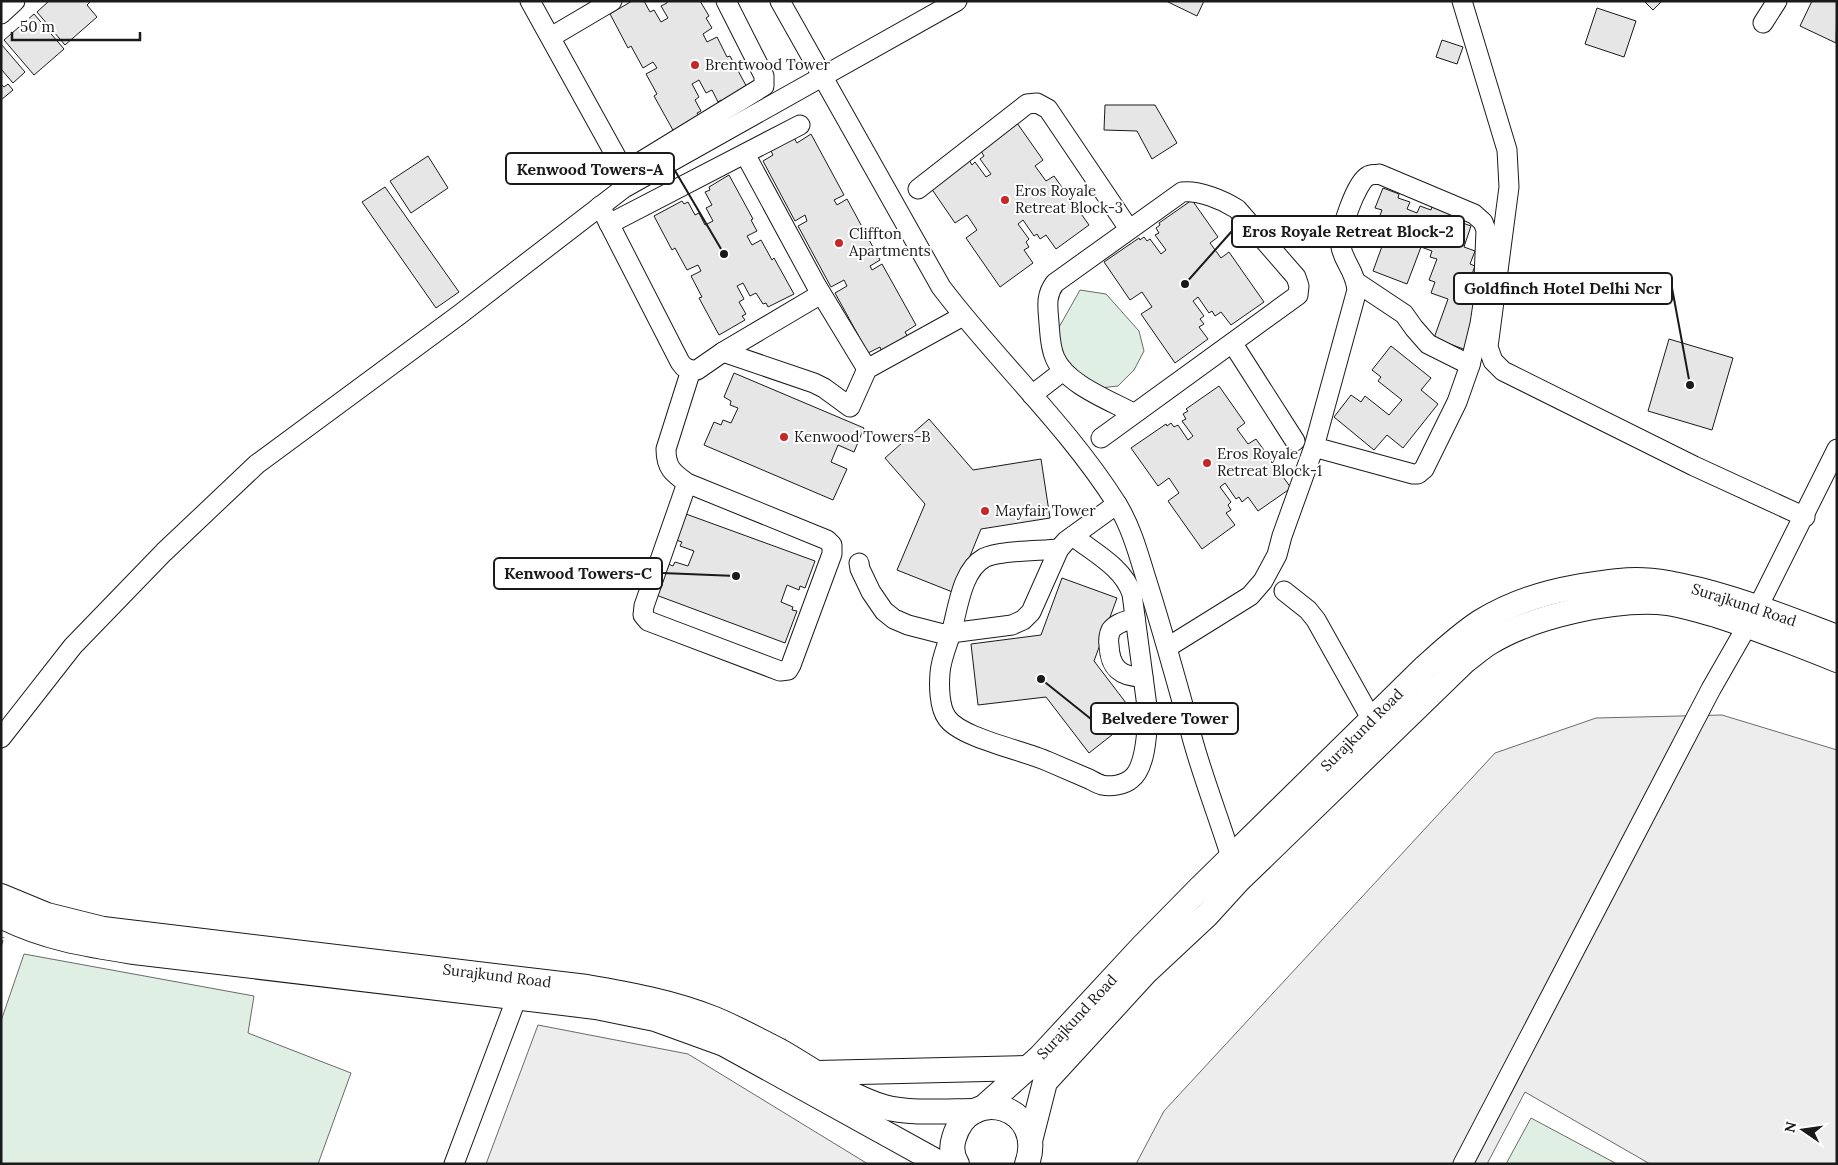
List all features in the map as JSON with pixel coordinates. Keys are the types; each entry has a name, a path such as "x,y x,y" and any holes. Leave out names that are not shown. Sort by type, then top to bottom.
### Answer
{"main road":[{"name":"Surajkund Road","path":"1,916 35,930 83,944 134,952 519,988 613,991 712,1018 781,1052 847,1091 884,1107 922,1111 980,1109 1040,1058 1142,947 1424,668 1480,622 1532,598 1559,590 1603,582 1654,580 1678,585 1753,616 1837,660"},
{"name":"Surajkund Road","path":"1027,1164 1031,1153 1031,1137 1045,1082 1146,972 1206,915 1238,881 1465,661 1490,643 1535,623 1588,608 1619,604 1668,603 1695,609 1753,616 1837,638"},
{"name":"Surajkund Road","path":"1,896 47,915 103,929 519,988 655,1019 693,1031 724,1044 941,1164"},
{"path":"817,1073 1029,1068"},
{"path":"957,1164 954,1159 952,1144 957,1128 964,1118 980,1109 996,1107 1007,1110 1018,1117 1031,1137"}],"street":[{"path":"1,14 15,1"},
{"path":"530,1 623,169 630,170 764,86 764,76 726,1"},
{"path":"551,37 612,1"},
{"path":"780,1 941,287 962,316 1079,451 1117,504 1132,534 1168,647 1206,787 1238,881"},
{"path":"1,738 73,646 164,552 258,464 459,315 624,188 957,1"},
{"path":"1462,1 1507,150 1509,167 1509,187 1488,347 1492,361 1503,370 1694,466 1804,516"},
{"path":"1763,24 1777,1"},
{"path":"918,189 1027,104 1037,104 1048,110 1129,229"},
{"path":"609,224 800,125"},
{"path":"745,154 821,294 867,369"},
{"path":"1168,647 1250,596 1264,581 1277,555 1314,447 1357,290 1356,277 1341,249 1340,238 1343,224 1361,182 1368,175 1379,174 1474,214 1483,222 1486,230 1483,304 1480,324 1470,365 1458,402 1424,469 1418,474 1314,447"},
{"path":"1101,438 1298,295 1296,277 1237,209 1231,205 1198,193 1182,192 1055,283 1049,290 1047,300 1052,345 1055,358 1063,371 1074,381 1134,414"},
{"path":"600,206 684,368 697,370 723,352 821,294"},
{"path":"1356,282 1404,314 1428,344 1470,365"},
{"path":"723,352 814,383 850,407 867,369 962,316"},
{"path":"1233,344 1295,441"},
{"path":"687,483 644,606 643,615 648,621 780,671 788,670 832,554 832,545 827,540 687,483 672,473 666,458 666,449 691,370"},
{"path":"1032,395 1063,371"},
{"path":"1463,1164 1711,689 1753,616 1837,449"},
{"path":"859,563 871,592 884,611 894,620 943,634 1012,625 1023,620 1031,612 1059,549 1066,541 1117,504"},
{"path":"1059,549 996,554 984,558 972,570 962,592 940,673 942,710 955,726 974,735 1044,760 1102,785 1117,786 1132,779 1141,765 1148,714 1132,594 1122,574 1073,536"},
{"path":"1284,591 1308,610 1316,620 1372,720"},
{"path":"1135,618 1119,623 1110,631 1108,641 1109,657 1121,673 1132,677 1143,677"},
{"path":"454,1164 519,988"}],"green space":[{"path":"1080,290 1106,294 1139,331 1144,351 1134,370 1118,386 1100,388 1058,358 1058,329"},
{"path":"24,954 254,996 248,1033 351,1073 318,1164 1,1164 1,1021"},
{"path":"1531,1118 1617,1164 1506,1164"}],"shaded area":[{"path":"1722,715 1837,750 1837,1164 1650,1164 1525,1092 1487,1164 1136,1164 1164,1111 1495,753 1596,718"},
{"path":"538,1025 688,1054 868,1164 486,1164"}],"building":[{"path":"49,1 89,1 87,5 97,17 65,45 37,12"},
{"name":"Brentwood Tower","path":"632,1 644,1 650,12 654,10 661,22 668,18 661,6 667,3 667,1 700,1 709,16 706,18 712,28 703,34 707,42 717,37 727,57 730,56 749,91 724,105 721,100 718,102 712,90 706,93 699,80 692,84 699,97 695,100 701,111 697,113 700,118 674,132 654,96 657,94 646,74 657,68 653,62 643,68 631,46 628,48 610,14"},
{"path":"1166,1 1204,1 1197,16"},
{"path":"1644,1 1662,1 1653,10"},
{"path":"1812,1 1837,1 1836,43 1800,26"},
{"path":"1597,8 1636,21 1624,57 1585,44"},
{"path":"34,14 64,49 34,75 4,40"},
{"path":"1442,40 1463,47 1457,64 1436,57"},
{"path":"1,44 25,72 13,83 1,69"},
{"path":"1,84 4,87 8,84 13,90 1,100"},
{"path":"1105,105 1155,105 1177,143 1152,159 1137,131 1104,130"},
{"name":"Eros Royale Retreat Block-3","path":"1017,123 1043,160 1035,166 1046,181 1054,176 1089,225 1056,249 1046,235 1040,239 1037,234 1034,236 1023,220 1018,224 1029,239 1026,242 1029,247 1024,250 1033,263 1000,287 966,238 977,230 967,215 955,223 929,185 969,160 972,165 975,162 986,177 991,174 980,159 984,156 981,151"},
{"name":"Cliffton Apartments","path":"811,134 844,195 834,200 837,205 847,199 880,260 870,266 872,270 882,264 916,325 905,332 908,337 882,352 880,347 868,353 835,293 847,286 844,280 831,287 798,226 807,221 805,215 795,221 763,161 773,155 771,151 794,138 797,143"},
{"path":"428,156 448,188 411,213 390,181"},
{"path":"729,175 753,219 751,220 757,231 747,236 752,245 761,240 772,260 774,258 794,294 768,307 766,303 763,304 756,293 750,296 743,283 737,286 744,299 739,302 746,314 742,316 745,320 719,335 699,298 702,297 691,276 701,271 698,265 687,270 675,248 672,250 654,216 682,201 684,204 688,202 695,215 699,213 705,225 713,221 706,208 712,205 705,192 710,190 709,187"},
{"path":"385,187 459,292 436,308 362,202"},
{"path":"1383,188 1399,194 1398,198 1410,202 1407,209 1417,213 1420,206 1431,210 1432,206 1461,217 1460,222 1471,226 1464,247 1475,251 1470,264 1475,266 1464,295 1479,301 1466,350 1434,338 1448,299 1431,293 1435,282 1429,280 1437,259 1430,257 1432,251 1421,247 1407,284 1373,271 1388,230 1376,226 1382,210 1375,208"},
{"path":"1192,200 1218,237 1210,243 1221,258 1229,252 1264,302 1231,325 1221,312 1215,316 1212,311 1209,313 1198,297 1193,301 1204,316 1200,319 1204,324 1199,327 1208,339 1175,363 1141,314 1152,307 1142,292 1130,300 1104,262 1139,238 1140,240 1144,237 1147,241 1150,239 1161,254 1166,250 1155,235 1159,233 1156,228 1160,225 1159,223"},
{"path":"1669,339 1733,358 1712,430 1648,411"},
{"path":"1391,346 1431,378 1421,390 1438,404 1403,448 1387,435 1374,450 1334,417 1351,395 1361,402 1365,396 1389,415 1402,400 1378,381 1381,377 1372,370"},
{"name":"Kenwood Towers-B","path":"734,373 864,428 854,452 838,445 831,462 847,469 833,500 704,445 714,422 721,425 723,420 731,423 738,408 730,405 731,401 724,397"},
{"name":"Eros Royale Retreat Block-1","path":"1219,386 1245,423 1237,429 1248,444 1256,439 1291,488 1258,511 1248,497 1242,502 1239,497 1236,499 1225,483 1220,487 1231,502 1228,505 1231,510 1226,513 1235,525 1202,549 1168,501 1179,493 1169,478 1158,486 1131,448 1166,424 1167,426 1171,423 1174,427 1178,425 1188,440 1193,436 1182,421 1186,419 1183,414 1188,411 1186,409"},
{"name":"Mayfair Tower","path":"929,419 973,470 1041,459 1050,518 981,529 955,593 897,570 925,504 885,458"},
{"path":"686,514 815,561 805,588 800,586 799,590 787,585 781,602 793,607 792,610 797,611 785,643 656,595 668,564 673,566 675,562 688,566 694,551 680,546 682,542 676,540"},
{"path":"1062,578 1117,598 1094,661 1136,716 1089,753 1046,697 978,705 971,644 1041,635"}],"place":[{"name":"Brentwood Tower","path":"695,65"},
{"name":"Eros Royale Retreat Block-3","path":"1005,200"},
{"name":"Cliffton Apartments","path":"839,243"},
{"name":"Kenwood Towers-A","path":"724,254"},
{"name":"Eros Royale Retreat Block-2","path":"1185,284"},
{"name":"Goldfinch Hotel Delhi Ncr","path":"1690,385"},
{"name":"Kenwood Towers-B","path":"784,437"},
{"name":"Eros Royale Retreat Block-1","path":"1207,463"},
{"name":"Mayfair Tower","path":"985,511"},
{"name":"Kenwood Towers-C","path":"736,576"},
{"name":"Belvedere Tower","path":"1041,679"}]}
